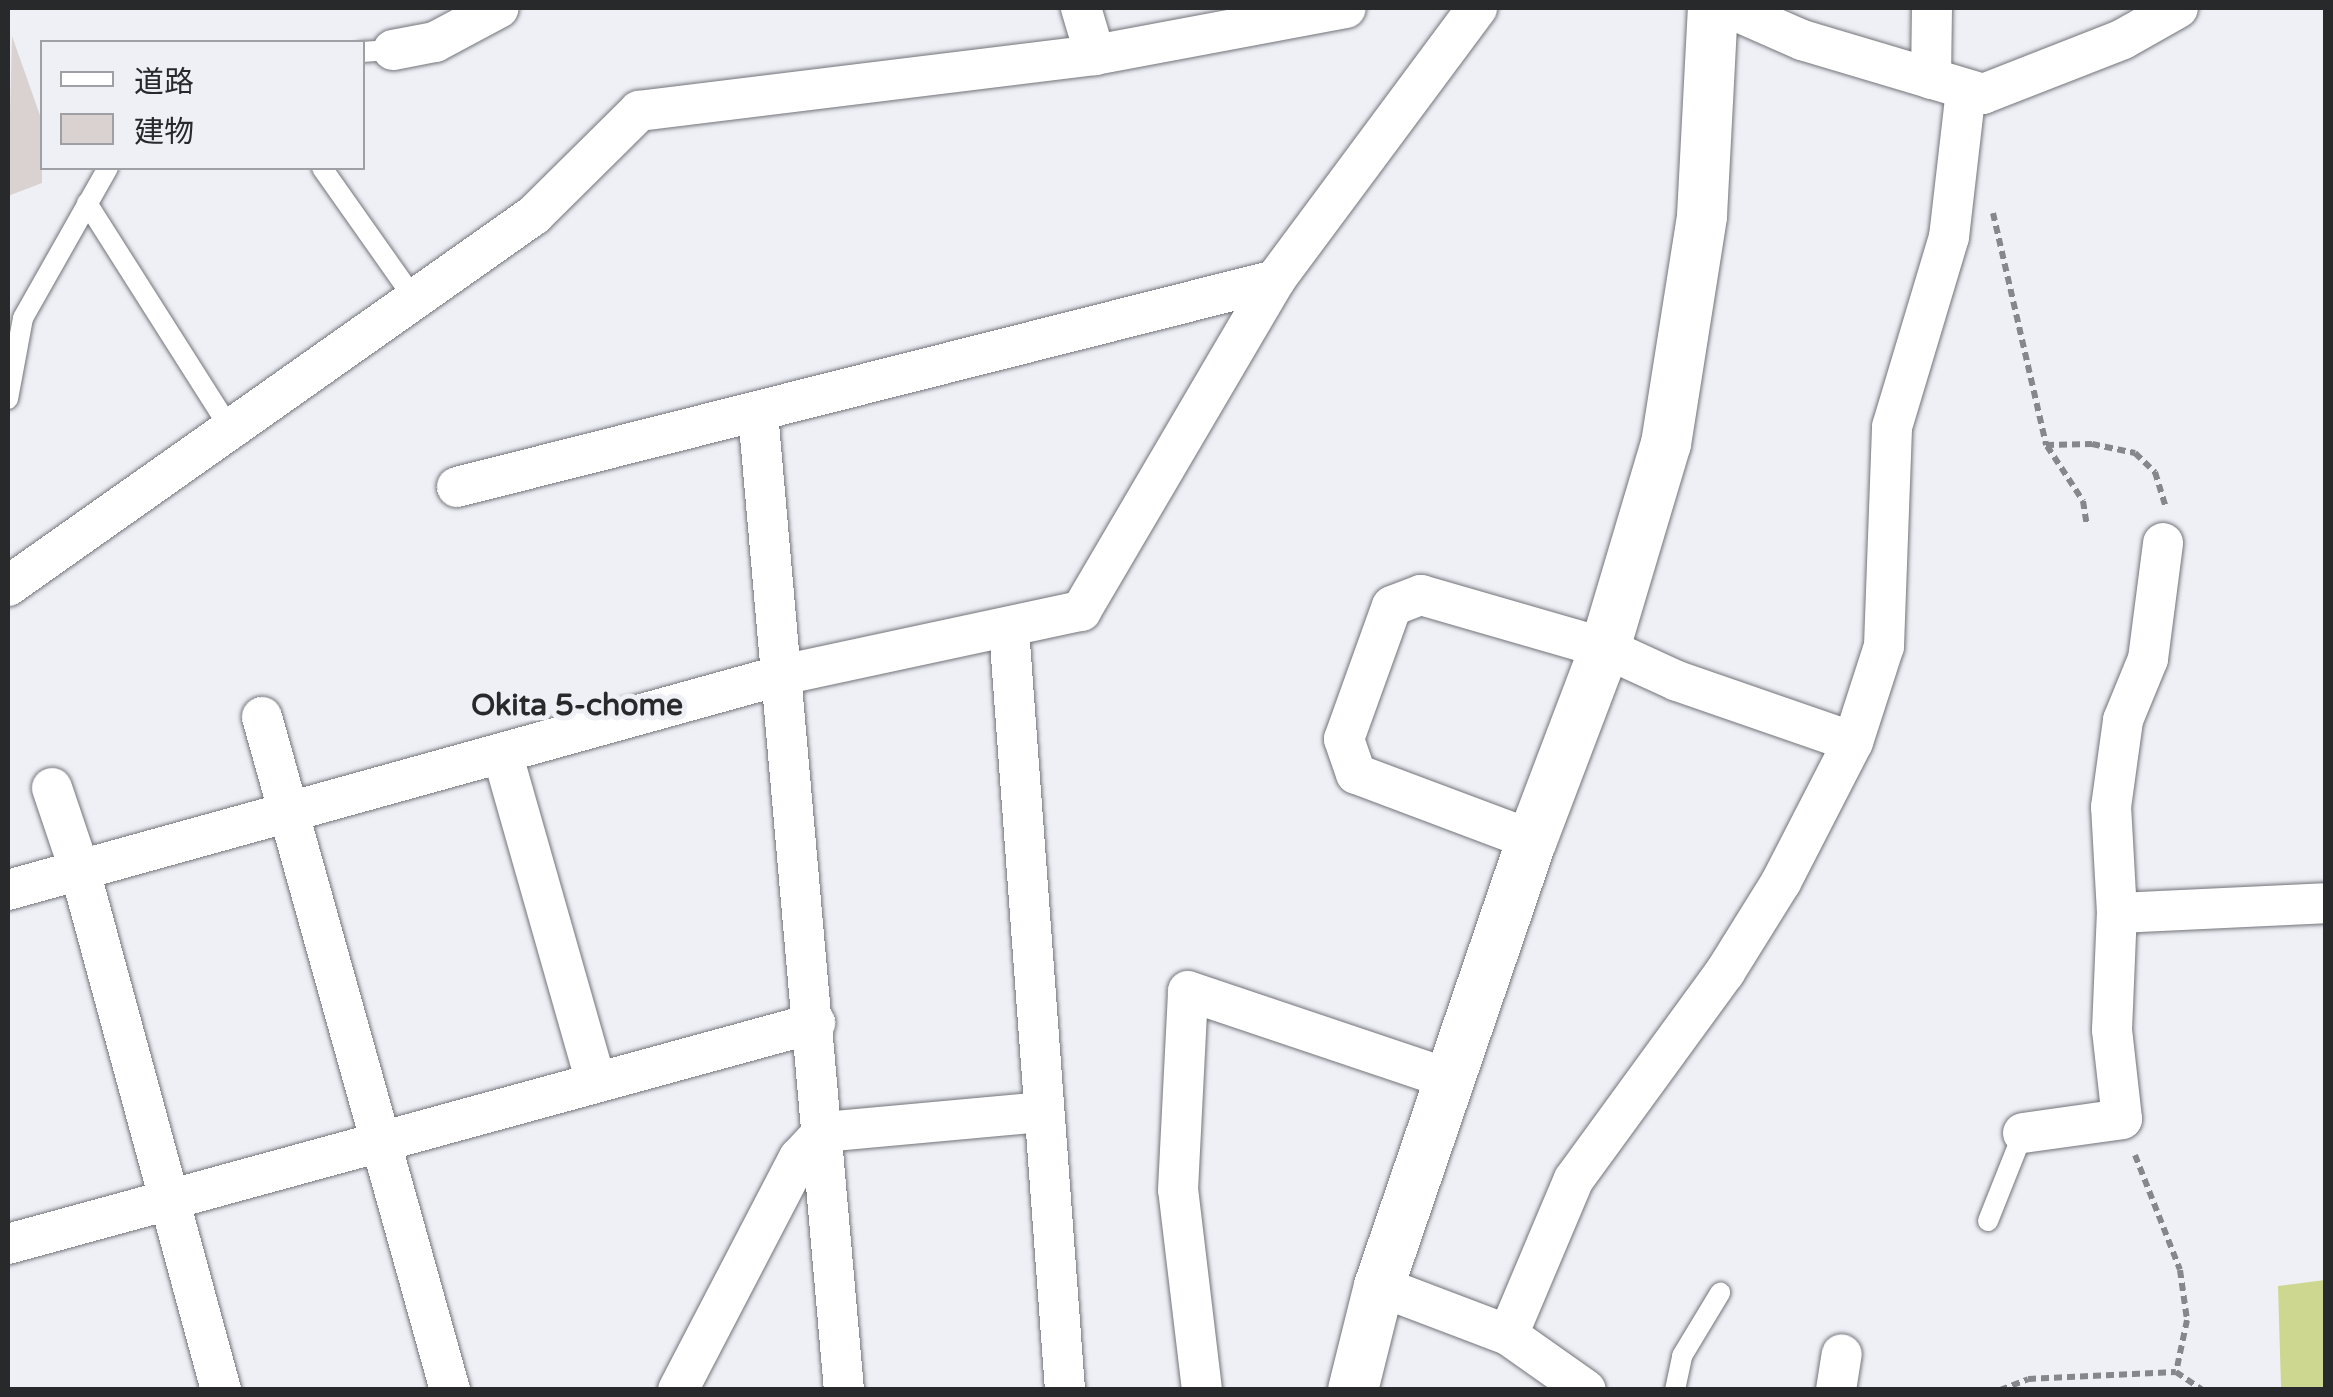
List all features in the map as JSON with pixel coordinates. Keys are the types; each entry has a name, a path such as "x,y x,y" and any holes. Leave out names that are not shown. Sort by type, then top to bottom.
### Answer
{"street":[{"path":"378,51 435,42 499,8"},
{"path":"1081,8 1094,56"},
{"path":"8,586 534,215 639,110 1094,56 1346,8"},
{"path":"8,890 503,756 786,674 1081,611 1275,280 1476,8"},
{"path":"1354,1390 1380,1286 1532,840 1605,648 1666,444 1690,322 1714,8"},
{"path":"1729,8 1802,40 1983,94 2034,76 2178,8"},
{"path":"1508,1335 1574,1179 1725,972 1781,882 1853,742 1884,646 1892,427 1949,237 1948,84 1932,8"},
{"path":"457,487 758,414 1275,280"},
{"path":"758,414 786,674 844,1390"},
{"path":"2022,1133 2122,1119 2112,1030 2117,913 2111,807 2123,720 2148,659 2163,543"},
{"path":"1532,840 1356,774 1344,739 1392,606 1421,594 1605,648 1676,681 1853,742"},
{"path":"1009,629 1065,1390"},
{"path":"262,717 450,1390"},
{"path":"503,756 596,1082"},
{"path":"52,788 80,870 221,1390"},
{"path":"2117,913 2326,903"},
{"path":"1202,1390 1180,1227 1188,990 1449,1079"},
{"path":"8,1244 815,1023"},
{"path":"678,1390 799,1158 823,1132 1044,1112"},
{"path":"1380,1286 1508,1335 1586,1390"}],"lane":[{"path":"8,399 22,318 107,170"},
{"path":"323,170 415,300"},
{"path":"87,202 231,430"},
{"path":"1988,1221 2022,1133"},
{"path":"1675,1390 1682,1356 1720,1293"}],"path":[{"path":"1990,202 2007,252 2046,445 2083,501 2087,525"},
{"path":"2046,445 2092,444 2134,454 2155,472 2166,502 2163,543"},
{"path":"2122,1119 2180,1270 2186,1320 2176,1372"},
{"path":"2000,1390 2028,1378 2176,1372 2203,1390"}],"green space":[{"path":"2325,1280 2325,1389 2281,1387 2278,1286"}],"building":[{"path":"12,36 40,115 42,183 8,196"}],"district":[{"name":"Okita 5-chome","path":"577,706"}]}
